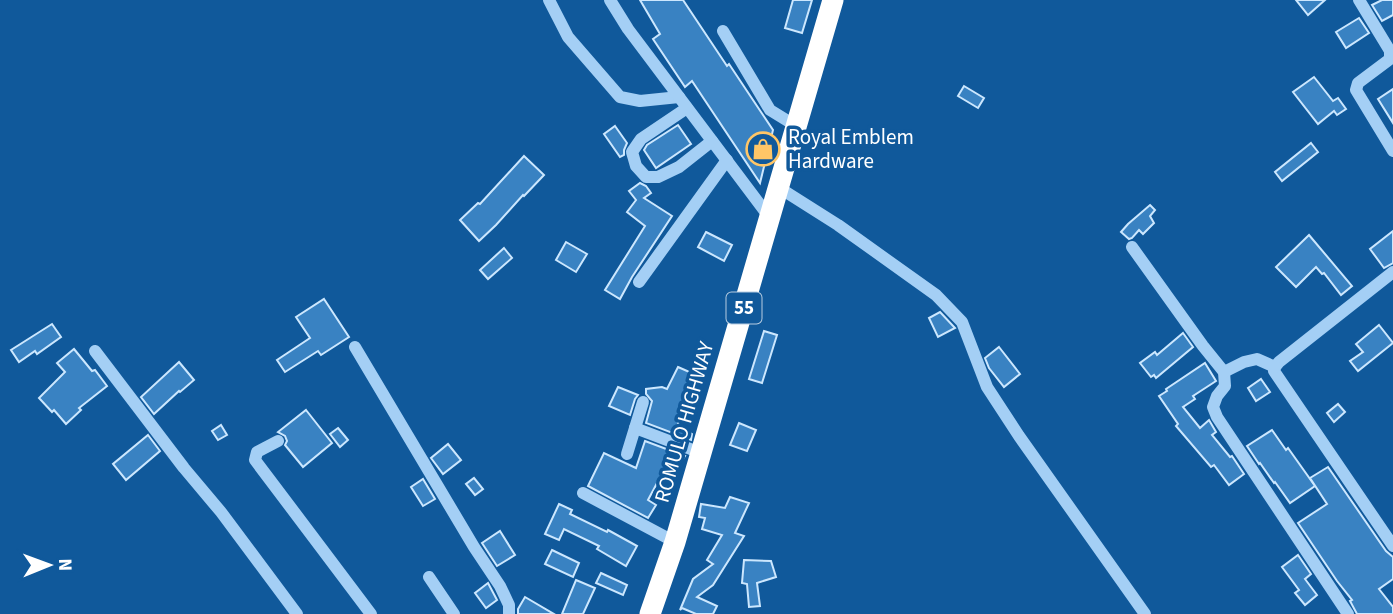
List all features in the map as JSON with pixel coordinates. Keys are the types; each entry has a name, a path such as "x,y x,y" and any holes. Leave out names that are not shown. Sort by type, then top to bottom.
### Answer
{"highway":[{"name":"ROMULO HIGHWAY","path":"650,614 701,453 832,0"}],"street":[{"path":"549,0 568,37 620,97 640,102 679,97"},
{"path":"610,0 628,29 770,218"},
{"path":"1359,0 1390,51 1390,59 1358,83 1356,90 1393,151"},
{"path":"723,31 770,110 796,126"},
{"path":"687,108 641,139 632,152 636,166 646,177 658,177 678,167 712,141"},
{"path":"639,282 727,160"},
{"path":"778,187 838,225 936,295 962,321 987,387 1145,614"},
{"path":"1132,247 1224,372 1225,386 1213,407 1217,417 1348,614"},
{"path":"1393,272 1319,329 1275,367 1274,371 1393,546"},
{"path":"355,347 500,586 509,606 509,614"},
{"path":"95,351 297,614"},
{"path":"1224,372 1257,359 1275,367"},
{"path":"627,454 643,402"},
{"path":"635,428 701,453"},
{"path":"278,441 257,452 254,460 371,614"},
{"path":"583,493 674,542"},
{"path":"429,577 454,614"}],"building":[{"path":"640,0 683,0 773,130 760,183 692,81 685,87 653,39 660,34"},
{"path":"793,0 812,0 802,33 785,28"},
{"path":"1296,0 1325,0 1308,15"},
{"path":"1382,0 1393,0 1393,15 1382,21 1372,5"},
{"path":"1359,18 1369,33 1346,48 1336,32"},
{"path":"1314,77 1333,101 1338,98 1346,109 1337,115 1334,111 1318,124 1293,92"},
{"path":"964,86 984,98 978,108 958,96"},
{"path":"1393,89 1393,123 1378,99"},
{"path":"678,125 691,144 656,168 644,150 647,145"},
{"path":"615,126 627,143 624,155 620,157 604,134"},
{"path":"1311,143 1318,152 1282,181 1275,172"},
{"path":"524,156 544,175 479,241 460,220 480,204"},
{"path":"640,183 651,193 644,198 672,216 620,299 605,290 645,226 627,212 636,200 629,191"},
{"path":"1150,205 1155,210 1150,216 1154,223 1143,234 1139,230 1129,239 1121,232"},
{"path":"1393,231 1393,263 1384,268 1370,249"},
{"path":"706,232 732,245 724,261 698,247"},
{"path":"1309,235 1352,286 1341,295 1316,267 1296,287 1276,267"},
{"path":"566,242 587,254 576,272 556,260"},
{"path":"504,248 512,258 488,279 480,270"},
{"path":"324,299 349,337 321,355 318,351 285,372 277,360 310,338 296,317"},
{"path":"940,312 955,328 938,337 929,318"},
{"path":"52,324 61,337 37,354 35,351 19,362 11,350"},
{"path":"1379,325 1393,343 1358,371 1350,361 1363,352 1356,344"},
{"path":"764,331 777,335 762,383 749,379"},
{"path":"1183,333 1193,347 1156,378 1154,375 1151,377 1140,363 1155,352 1157,355"},
{"path":"999,347 1020,374 1004,387 989,368 985,358"},
{"path":"74,349 107,386 79,408 81,410 66,424 39,398 65,372 57,363"},
{"path":"179,362 194,380 154,414 141,397"},
{"path":"1205,363 1216,381 1193,396 1195,399 1183,407 1200,428 1209,420 1216,432 1212,435 1230,457 1232,456 1244,474 1229,485 1214,465 1211,467 1176,426 1178,424 1159,396"},
{"path":"678,367 694,374 685,394 688,395 677,427 692,434 691,440 646,423 652,401 646,394 646,389 667,389"},
{"path":"1261,379 1270,392 1256,401 1248,388"},
{"path":"618,387 638,395 630,415 609,406"},
{"path":"1338,404 1345,412 1334,422 1327,413"},
{"path":"306,410 332,443 303,467 285,445 285,436 278,432"},
{"path":"739,423 756,430 747,451 730,445"},
{"path":"221,425 227,435 218,440 212,431"},
{"path":"338,428 348,440 340,447 330,434"},
{"path":"1272,430 1315,486 1290,503 1247,446"},
{"path":"148,435 160,451 126,480 113,464"},
{"path":"645,441 685,456 683,459 679,457 672,475 663,472 648,500 656,505 648,518 588,486 604,453 636,468"},
{"path":"448,444 461,460 443,474 431,458"},
{"path":"1328,467 1386,551 1393,557 1393,579 1379,589 1393,607 1393,614 1357,614 1350,601 1352,600 1298,523 1327,504 1310,478"},
{"path":"474,478 483,489 475,495 466,484"},
{"path":"423,479 435,499 423,506 411,487"},
{"path":"730,497 749,503 735,533 744,536 713,585 697,597 717,606 713,614 696,614 682,608 680,610 693,579 713,564 707,560 722,535 702,529 705,518 699,517 701,504 725,508"},
{"path":"559,504 572,510 570,514 637,546 626,566 597,549 599,546 564,529 559,540 545,534"},
{"path":"500,531 515,555 497,566 482,543"},
{"path":"552,550 579,563 573,577 545,564"},
{"path":"1298,555 1311,574 1305,579 1317,595 1305,605 1295,593 1299,590 1282,567"},
{"path":"744,560 771,561 776,577 757,583 760,606 749,607 747,584 742,583"},
{"path":"601,573 627,585 623,595 596,583"},
{"path":"576,580 595,588 583,614 562,614"},
{"path":"488,583 497,600 486,608 475,593"},
{"path":"525,597 554,614 518,614"}],"place":[{"name":"Royal Emblem Hardware","path":"763,149"}]}
